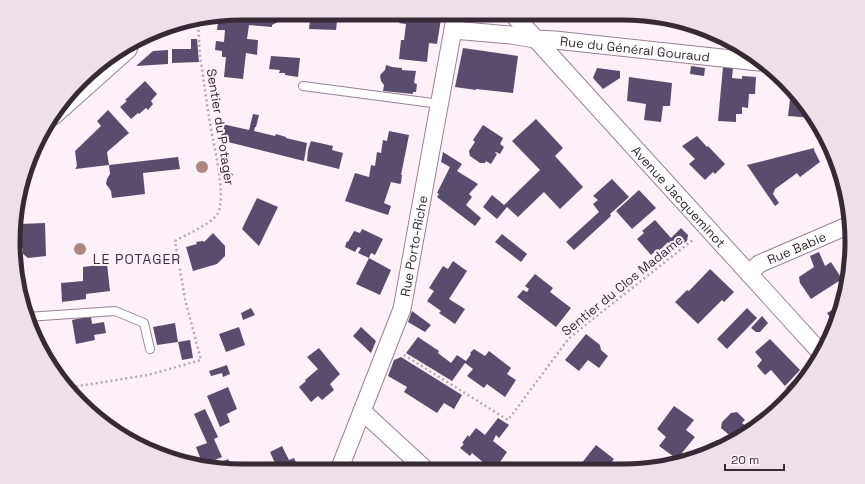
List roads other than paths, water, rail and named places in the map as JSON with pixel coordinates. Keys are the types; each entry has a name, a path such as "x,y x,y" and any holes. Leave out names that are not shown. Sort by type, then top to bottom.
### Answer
{"street":[{"name":"Rue Porto-Riche","path":"341,464 402,309 455,20"},
{"name":"Avenue Jacqueminot","path":"518,20 817,349"},
{"path":"453,30 511,35 535,39"},
{"name":"Rue du Général Gouraud","path":"535,39 752,61"},
{"name":"Rue Babie","path":"749,274 760,264 845,227"},
{"path":"362,411 419,464"}],"lane":[{"path":"303,86 440,104"},
{"path":"33,316 115,311 144,323 150,349"}],"district":[{"name":"LE POTAGER","path":"137,259"}]}
